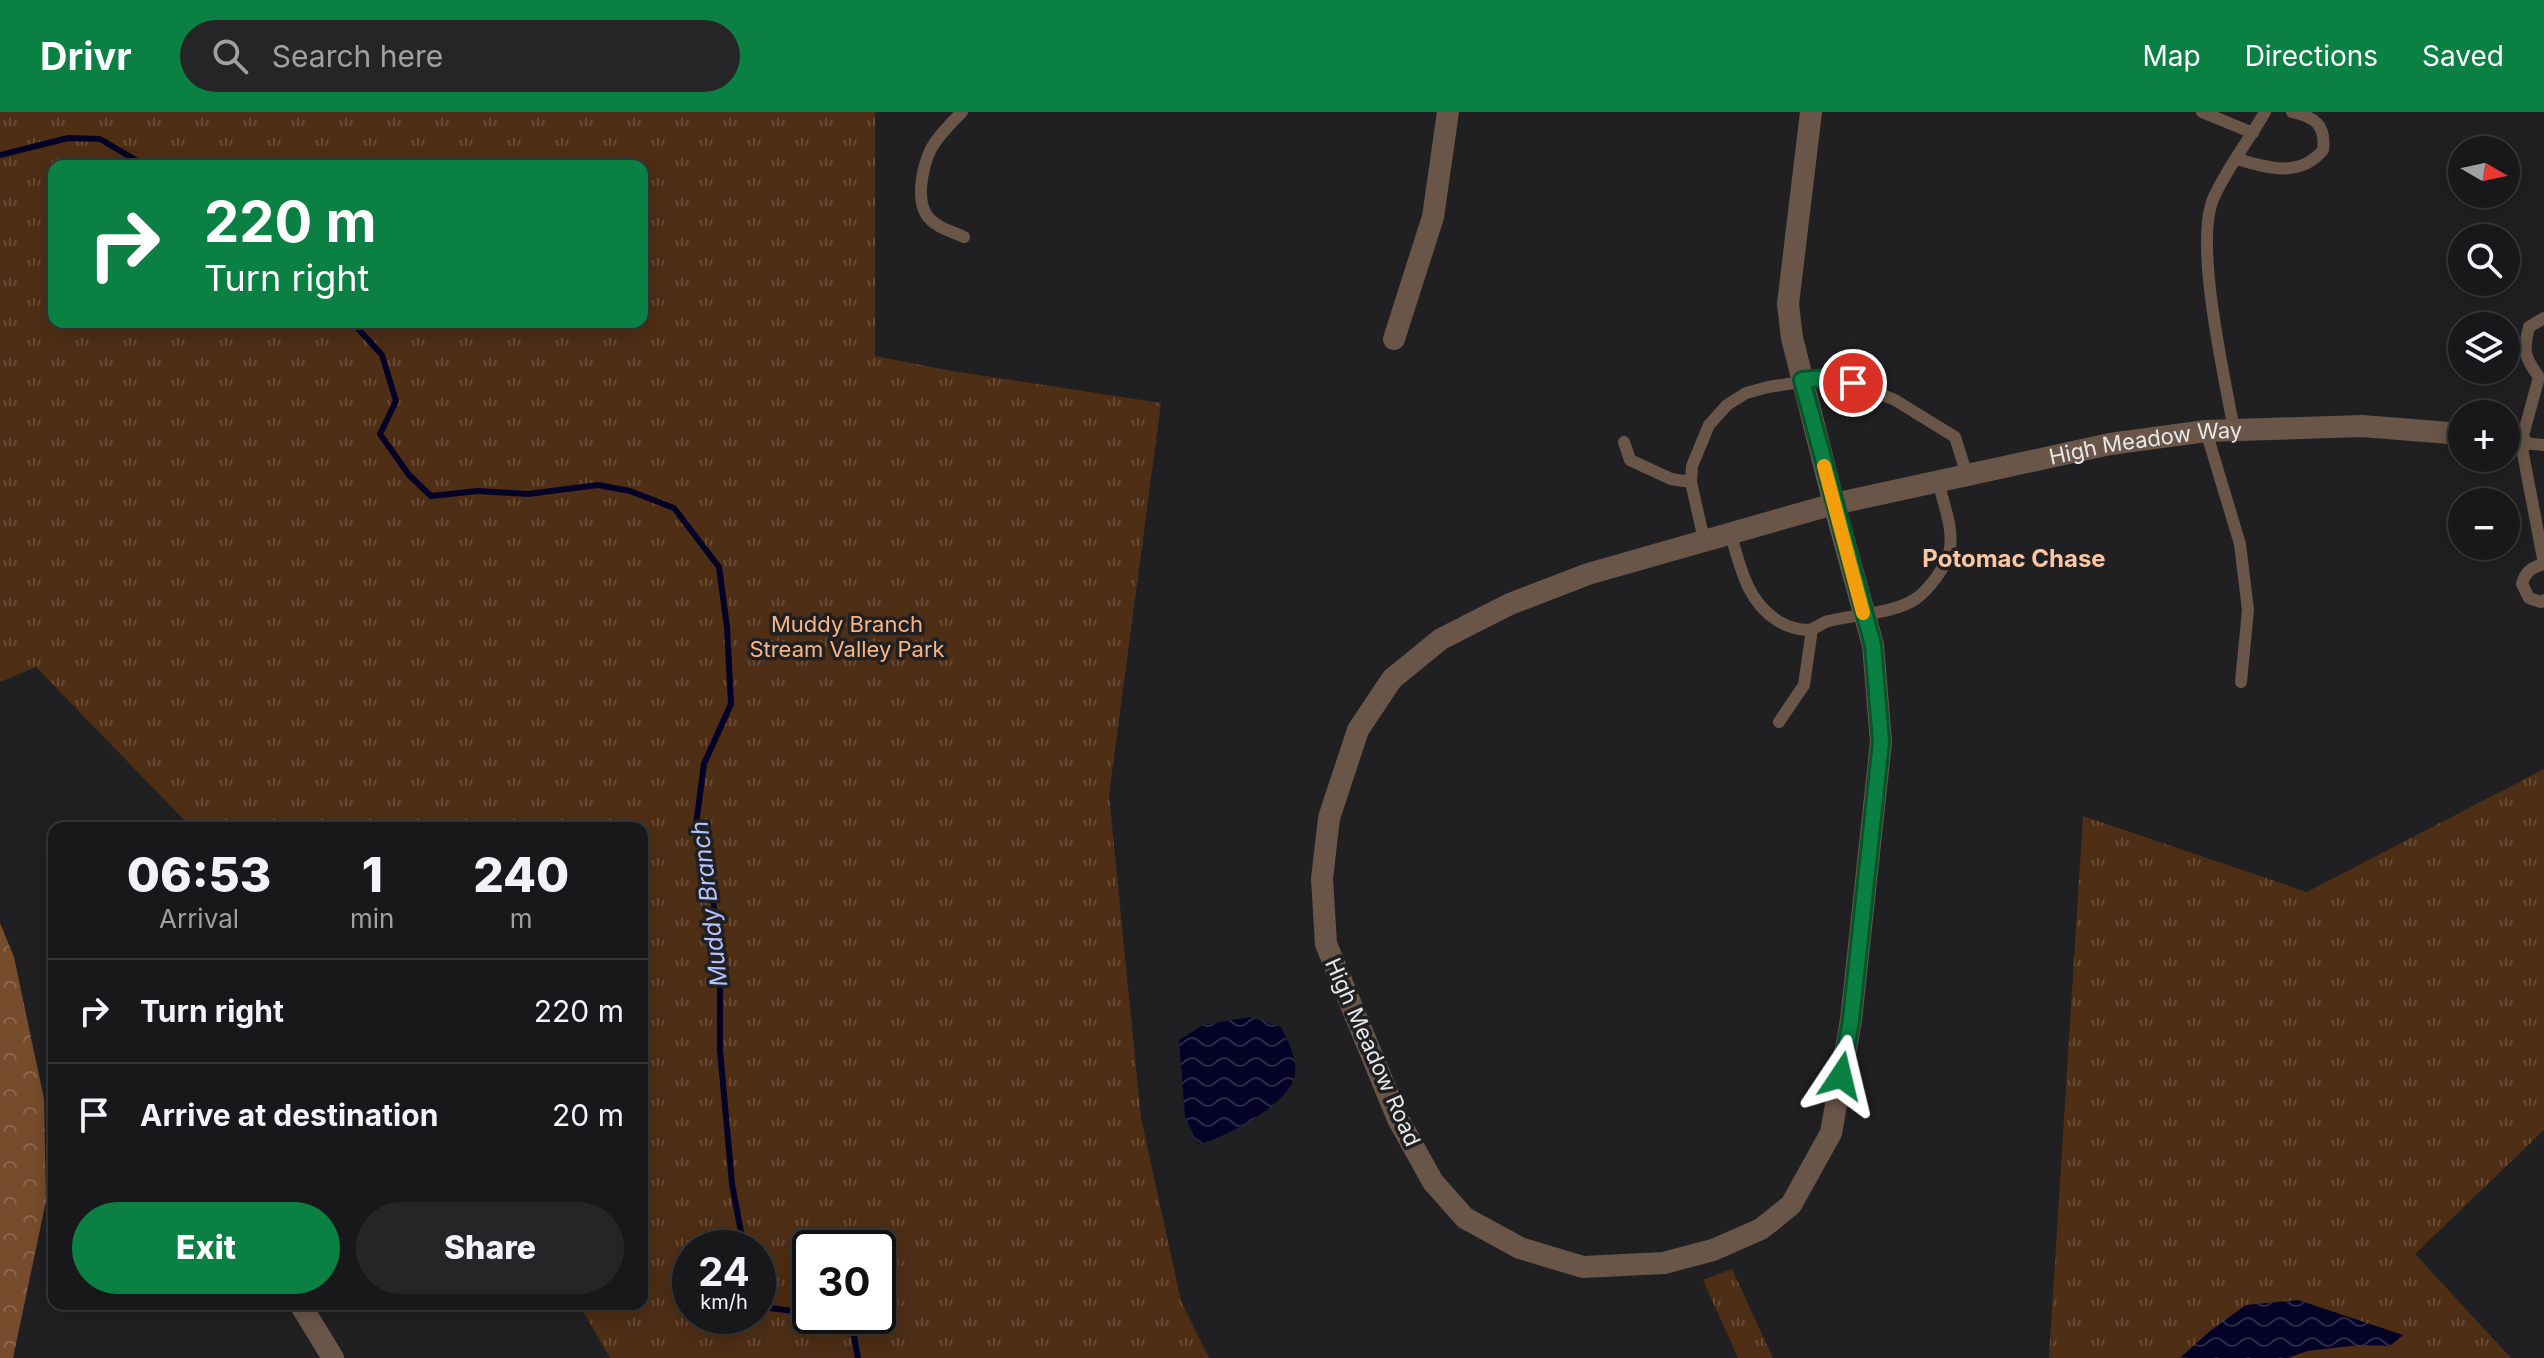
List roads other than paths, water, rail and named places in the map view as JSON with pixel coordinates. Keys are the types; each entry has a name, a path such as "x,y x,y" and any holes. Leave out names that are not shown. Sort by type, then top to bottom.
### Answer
{"street":[{"path":"1394,339 1433,217 1448,112"},
{"name":"High Meadow Road","path":"1811,112 1788,304 1802,380 1873,645 1881,742 1851,1020 1831,1133 1791,1205 1761,1229 1713,1250 1664,1263 1583,1267 1520,1248 1465,1218 1433,1182 1398,1119 1326,944 1322,879 1329,818 1358,730 1392,679 1441,639 1510,604 1588,574 1834,504"},
{"name":"High Meadow Way","path":"1834,504 2110,444 2206,431 2362,426 2448,433"},
{"path":"304,1310 333,1358"}],"lane":[{"path":"962,112 934,143 925,167 921,193 925,212 936,224 964,237"},
{"path":"2202,112 2253,133"},
{"path":"2234,430 2207,254 2212,199 2265,112"},
{"path":"2237,159 2266,168 2287,169 2305,166 2317,158 2323,150 2323,129 2307,115 2292,112"},
{"path":"2520,427 2541,376 2526,359 2524,345 2529,327 2544,318"},
{"path":"1704,540 1691,482 1692,466 1709,425 1727,405 1746,393 1802,380 1827,378 1853,383 1906,406 1955,437 1967,475"},
{"path":"2206,431 2240,544 2248,610 2241,682"},
{"path":"1624,442 1630,460 1671,479 1691,482"},
{"path":"2520,443 2544,445"},
{"path":"2520,466 2544,564 2533,567 2524,576 2522,584 2529,598 2544,600"},
{"path":"1730,532 1745,583 1760,607 1779,622 1812,629 1825,621 1896,607 1917,598 1949,553 1951,534 1938,481"},
{"path":"1779,722 1804,685 1812,629"}],"water":[{"path":"1250,1017 1281,1027 1295,1061 1291,1085 1270,1108 1255,1118 1224,1135 1198,1144 1185,1117 1179,1040 1203,1025"},
{"path":"2298,1300 2403,1335 2390,1346 2360,1345 2307,1351 2288,1358 2180,1358 2246,1305"}],"waterway":[{"name":"Muddy Branch","path":"0,155 68,138 100,139 136,160"},
{"name":"Muddy Branch","path":"357,328 382,355 396,401 380,434 409,475 431,496 478,491 528,494 598,485 630,491 674,508 719,567 727,627 731,704 704,764 696,825 713,899 720,971 720,1050 732,1184 741,1230"},
{"name":"Muddy Branch","path":"776,1309 792,1311"},
{"name":"Muddy Branch","path":"854,1334 858,1358"}],"district":[{"name":"Potomac Chase","path":"2014,558"}],"park label":[{"name":"Muddy Branch Stream Valley Park","path":"847,636"}]}
